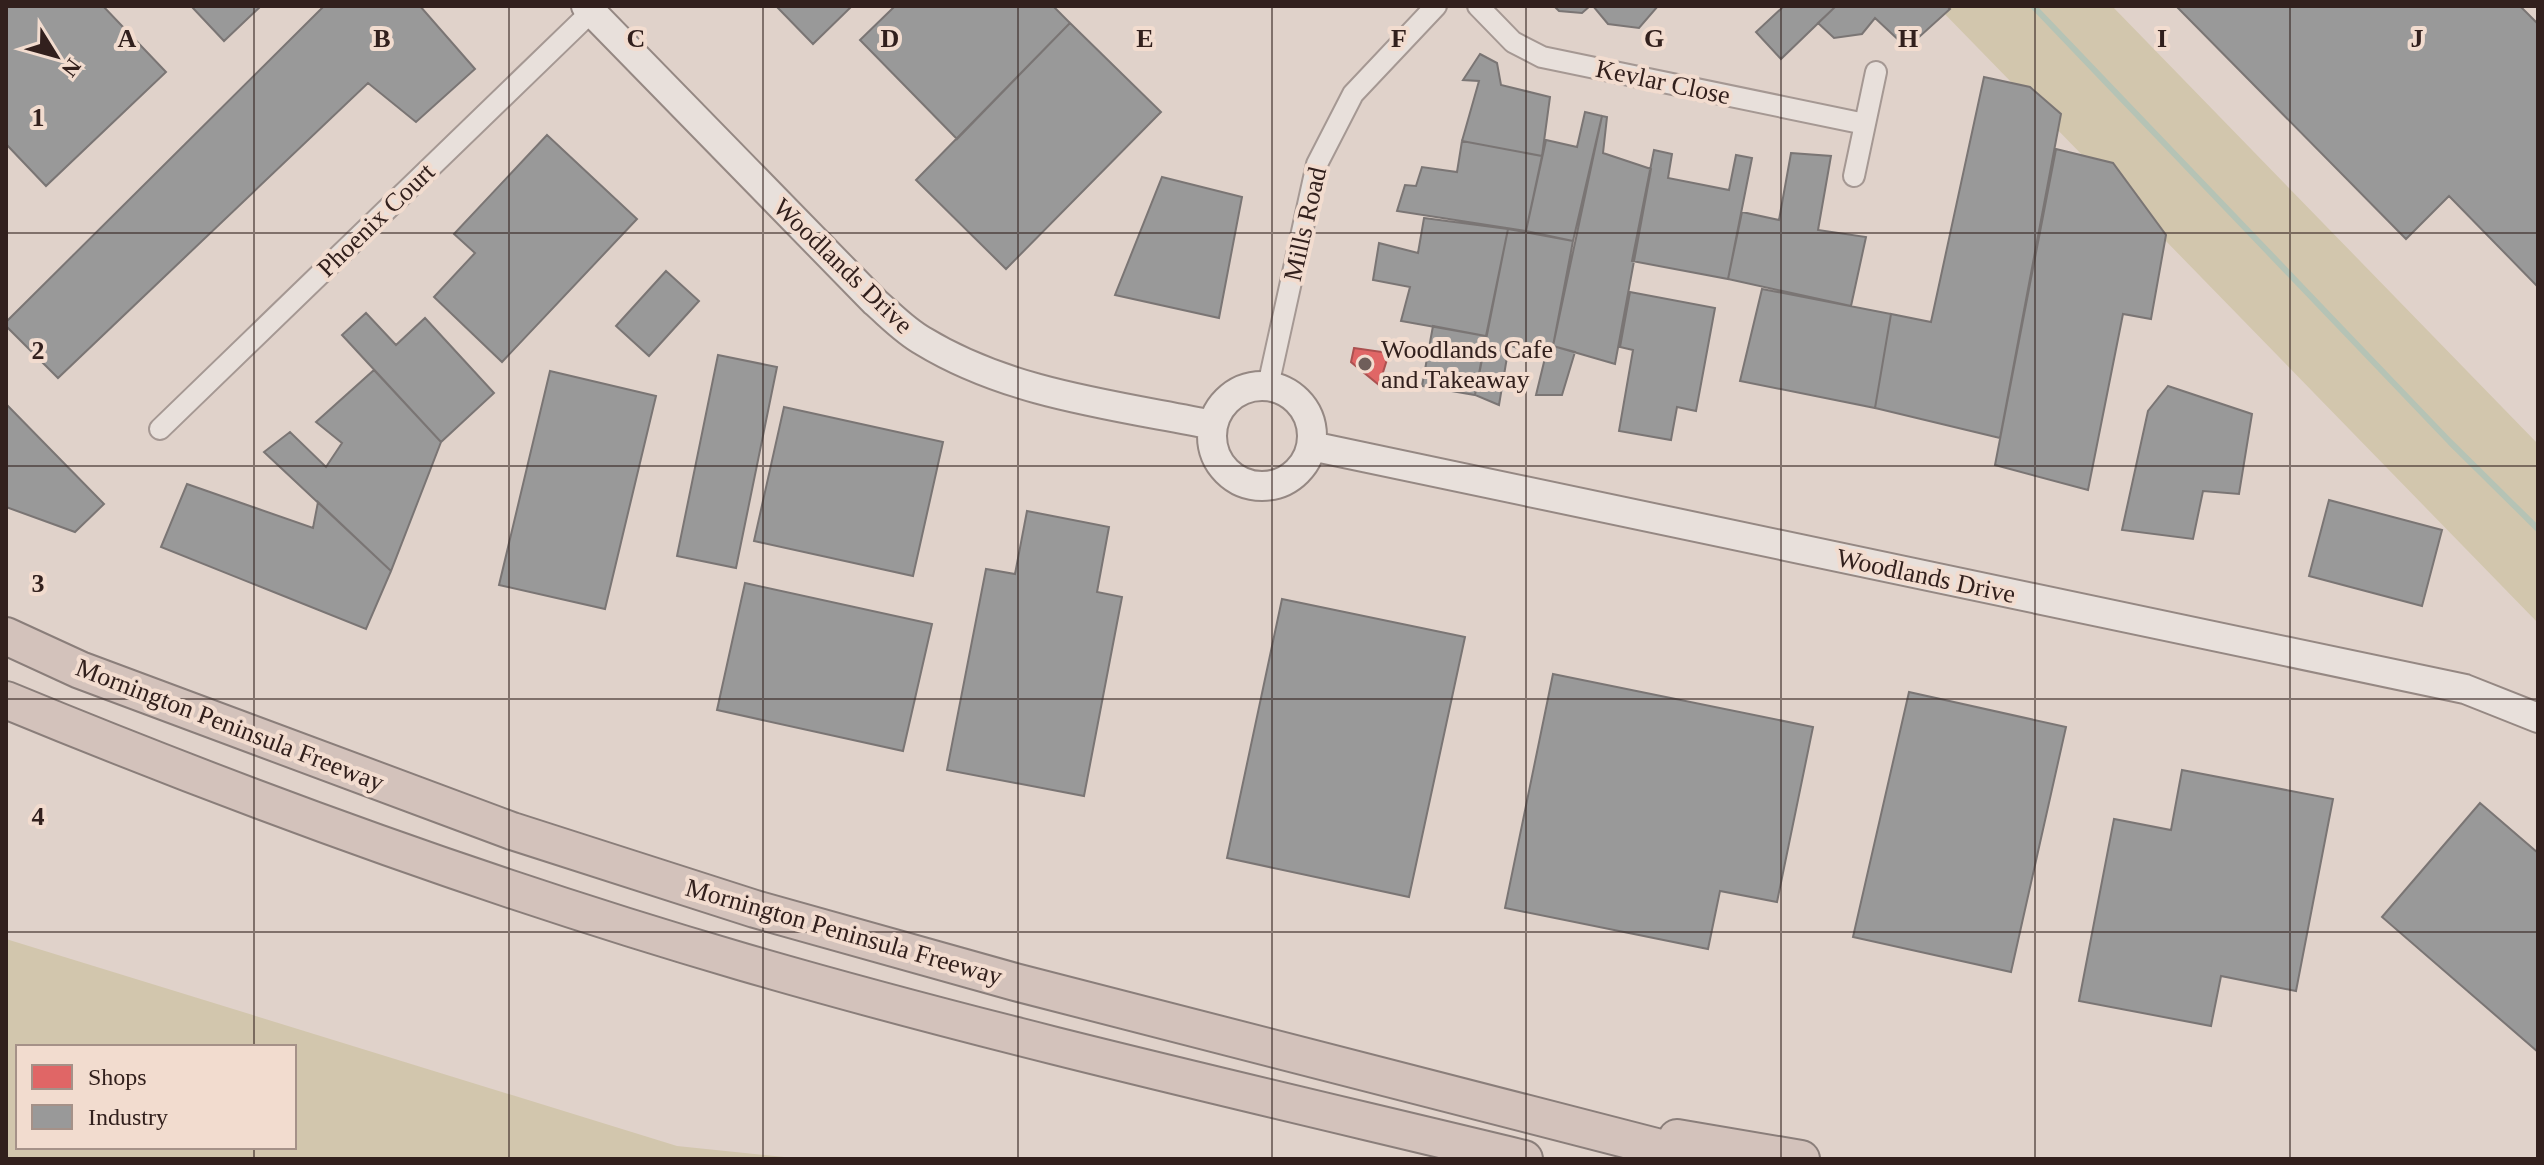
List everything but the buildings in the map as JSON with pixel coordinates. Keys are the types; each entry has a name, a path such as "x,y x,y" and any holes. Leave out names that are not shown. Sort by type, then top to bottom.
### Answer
{"highway":[{"name":"Mornington Peninsula Freeway","path":"6,636 80,670 512,831 755,909 1015,982 1703,1159"},
{"name":"Mornington Peninsula Freeway","path":"6,700 251,796 466,873 737,960 1036,1041 1524,1159"},
{"path":"737,960 906,1014 1457,1159"},
{"path":"1506,1108 1801,1159"}],"street":[{"name":"Mills Road","path":"1268,386 1317,164 1353,94 1436,6"},
{"name":"Kevlar Close","path":"1478,6 1513,42 1542,57 1865,124"},
{"name":"Woodlands Drive","path":"588,9 875,302 920,340 975,369 1029,388 1213,425"},
{"name":"Phoenix Court","path":"160,429 588,9"},
{"path":"1854,176 1876,72"},
{"path":"1268,386 1284,390 1306,411 1311,425 1311,446 1299,472 1283,483 1251,486 1225,471 1216,457 1211,441 1213,425 1226,400 1240,390 1268,386"},
{"name":"Woodlands Drive","path":"1311,446 2465,689 2538,718"}],"shaded area":[{"path":"1937,6 2112,6 2538,444 2538,623"},
{"path":"6,939 677,1146 804,1159 6,1159"}],"waterway":[{"path":"2033,6 2450,442 2538,529"}],"place":[{"name":"Woodlands Cafe and Takeaway","path":"1365,364"}]}
